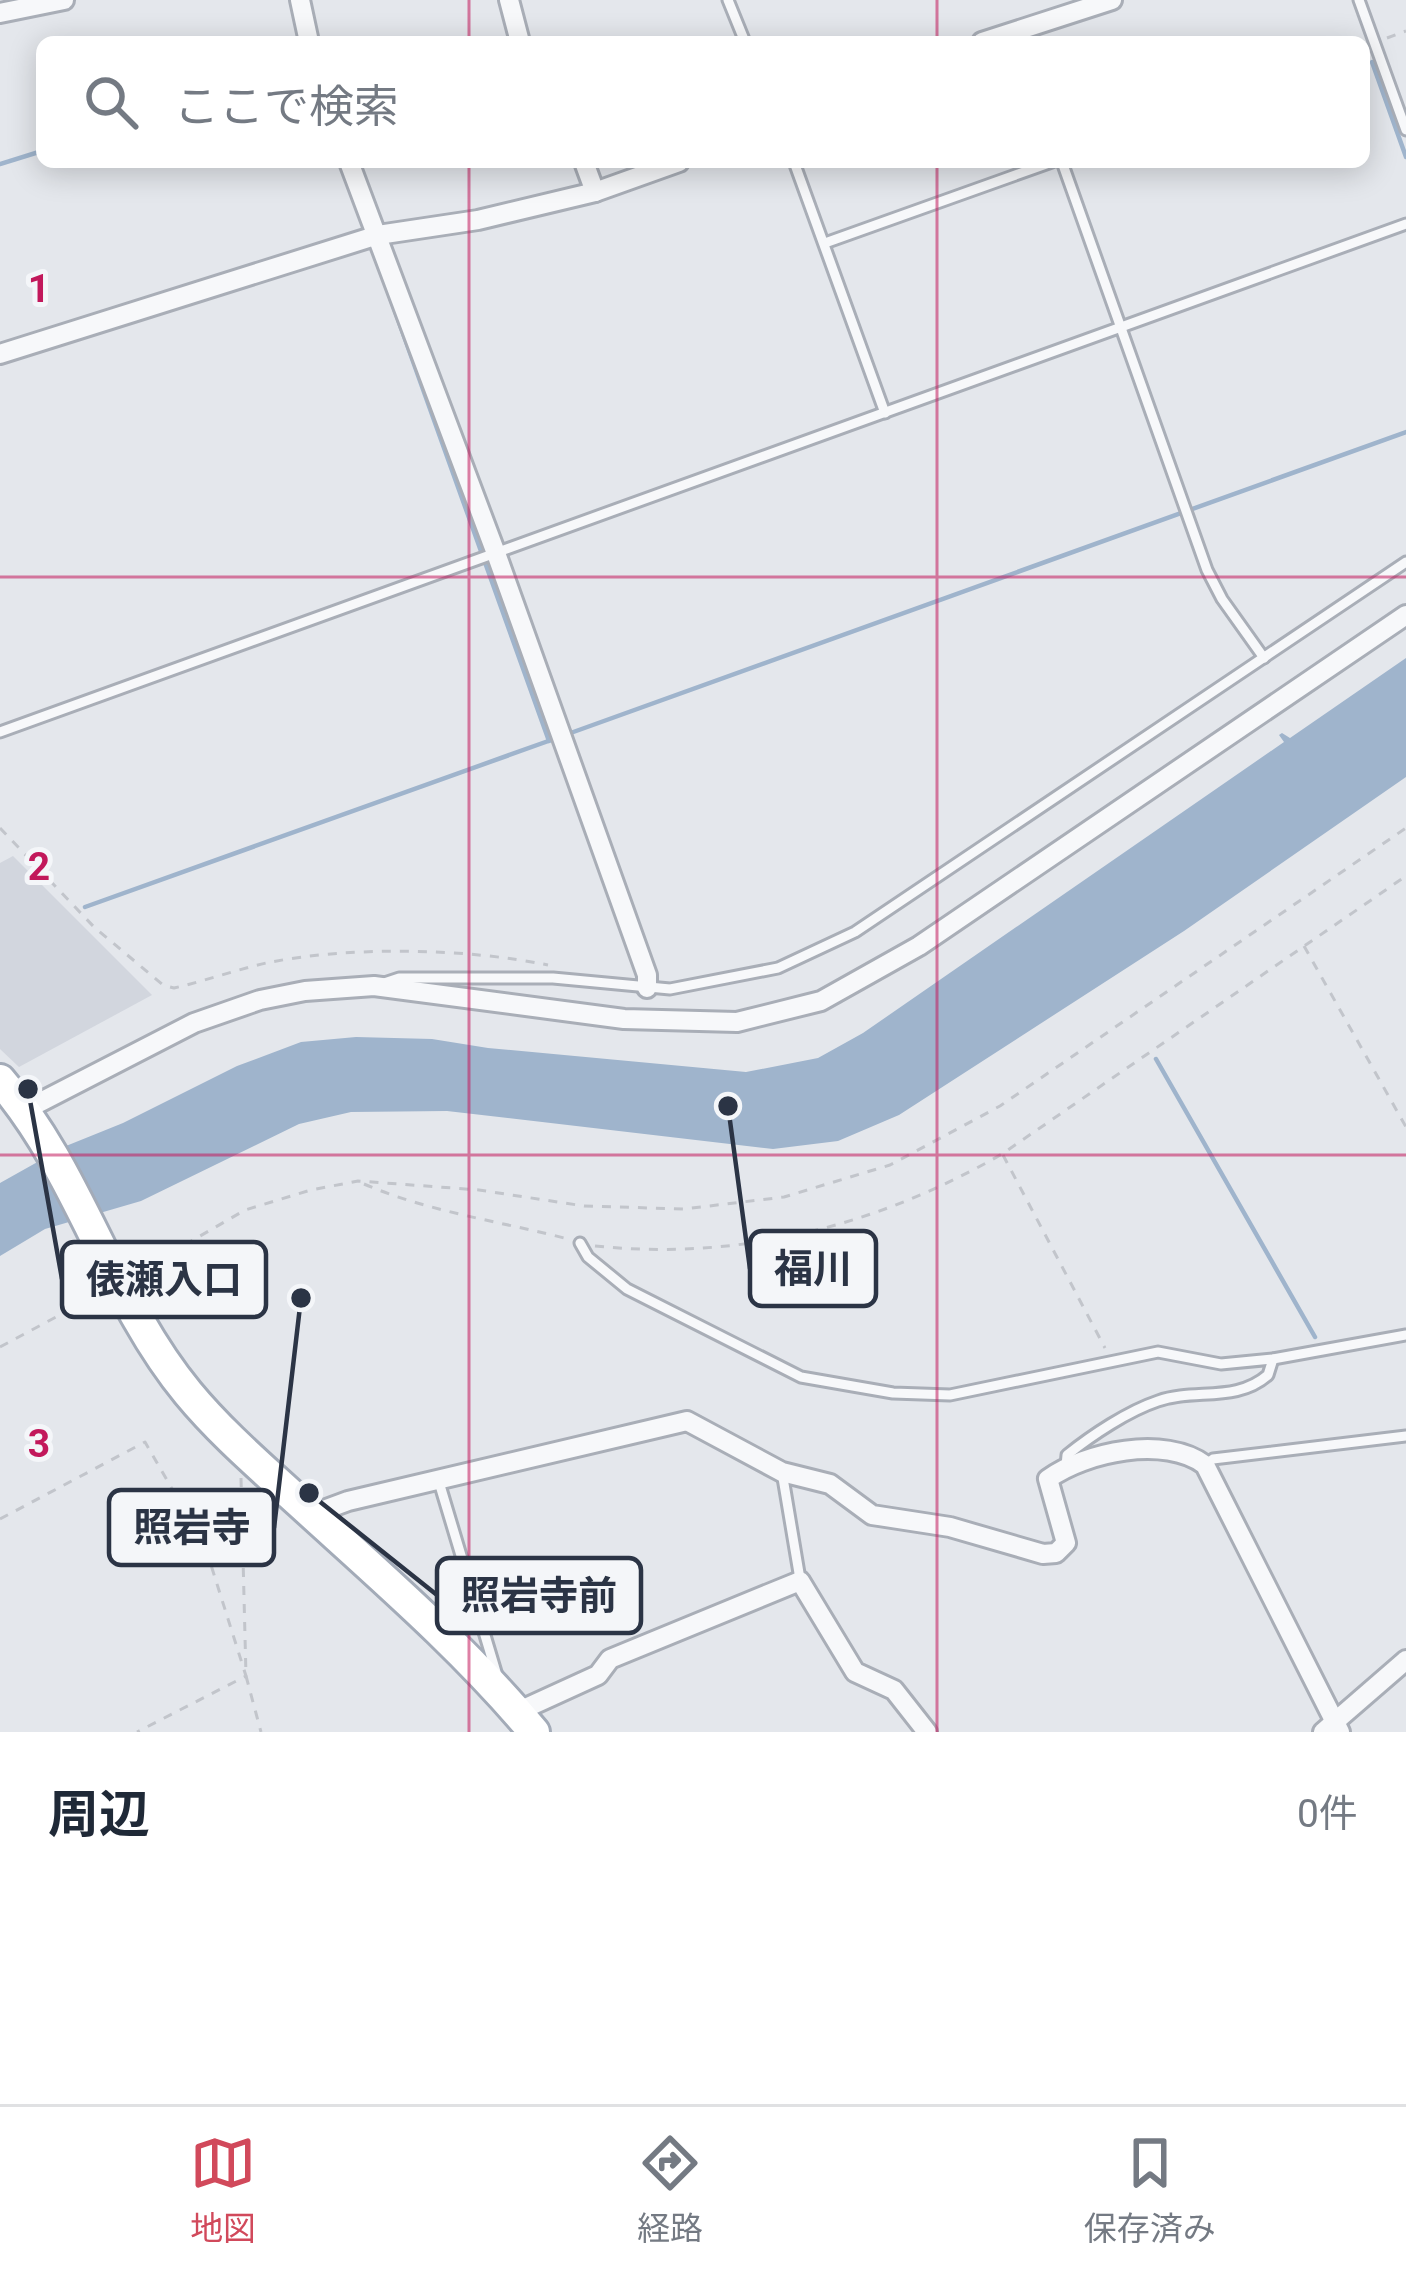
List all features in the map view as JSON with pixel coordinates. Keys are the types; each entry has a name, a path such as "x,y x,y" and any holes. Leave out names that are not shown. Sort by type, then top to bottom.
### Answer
{"main road":[{"path":"0,1080 28,1115 174,1375 249,1456 494,1686 525,1722"}],"street":[{"path":"0,13 64,0"},
{"path":"300,0 308,36"},
{"path":"509,0 518,36"},
{"path":"1017,36 1112,0"},
{"path":"351,168 497,556 647,988"},
{"path":"586,168 596,193"},
{"path":"0,354 378,235 478,220 596,193 664,168"},
{"path":"28,1115 151,1043 224,1011 305,991 374,986 560,1012 714,1022 737,1022 821,1001 938,933 1406,615"},
{"path":"313,1514 348,1501 688,1421 782,1472 830,1484 872,1515 950,1527 1043,1554 1056,1553 1066,1544 1048,1480 1066,1466 1134,1451 1163,1450 1205,1465 1333,1729 1406,1660"},
{"path":"525,1722 598,1675 610,1660 800,1581 855,1672 894,1690 927,1732"}],"lane":[{"path":"728,0 743,36"},
{"path":"1359,0 1367,36"},
{"path":"1370,47 1406,130"},
{"path":"796,168 885,413"},
{"path":"825,243 1035,168"},
{"path":"1064,168 1214,585 1264,658"},
{"path":"0,732 1406,224"},
{"path":"374,986 399,978 458,976 553,978 670,989 751,975 821,951 1406,562"},
{"path":"580,1243 605,1274 657,1307 801,1377 892,1394 950,1395 1158,1352 1221,1364 1273,1360 1406,1335"},
{"path":"1066,1466 1067,1456 1078,1447 1142,1408 1164,1399 1249,1387 1268,1375 1273,1360"},
{"path":"1205,1465 1214,1459 1406,1436"},
{"path":"782,1472 800,1581"},
{"path":"439,1481 496,1674 494,1686"}],"path":[{"path":"1370,45 1406,32"},
{"path":"0,828 94,927 163,985 174,988 265,964 346,954 483,957 556,967"},
{"path":"0,1347 245,1210 358,1181 479,1190 584,1206 684,1209 784,1197 844,1181 922,1151 1000,1106 1406,828"},
{"path":"358,1181 439,1211 469,1214 580,1243 640,1250 694,1249 818,1232 873,1216 944,1188 1002,1154 1406,876"},
{"path":"1304,946 1406,1127"},
{"path":"1002,1154 1111,1360"},
{"path":"0,1519 146,1442 205,1546 261,1732"},
{"path":"246,1676 241,1478 249,1456"},
{"path":"137,1732 246,1676"}],"shaded area":[{"path":"13,856 152,995 19,1067 0,1049 0,863"}],"water":[{"path":"1406,658 1406,777 1184,931 899,1115 838,1141 773,1149 447,1111 351,1112 299,1124 141,1201 45,1229 0,1256 0,1183 66,1146 237,1066 301,1042 356,1037 432,1039 746,1072 818,1058 863,1033 1284,742 1279,735 1290,738"}],"waterway":[{"path":"1372,62 1406,157"},
{"path":"0,164 36,153"},
{"path":"386,286 549,741"},
{"path":"565,735 1406,432"},
{"path":"85,907 554,739"},
{"path":"1156,1059 1315,1337"}],"place":[{"name":"俵瀬入口","path":"28,1089"},
{"name":"福川","path":"728,1106"},
{"name":"照岩寺","path":"301,1298"},
{"name":"照岩寺前","path":"309,1493"}]}
